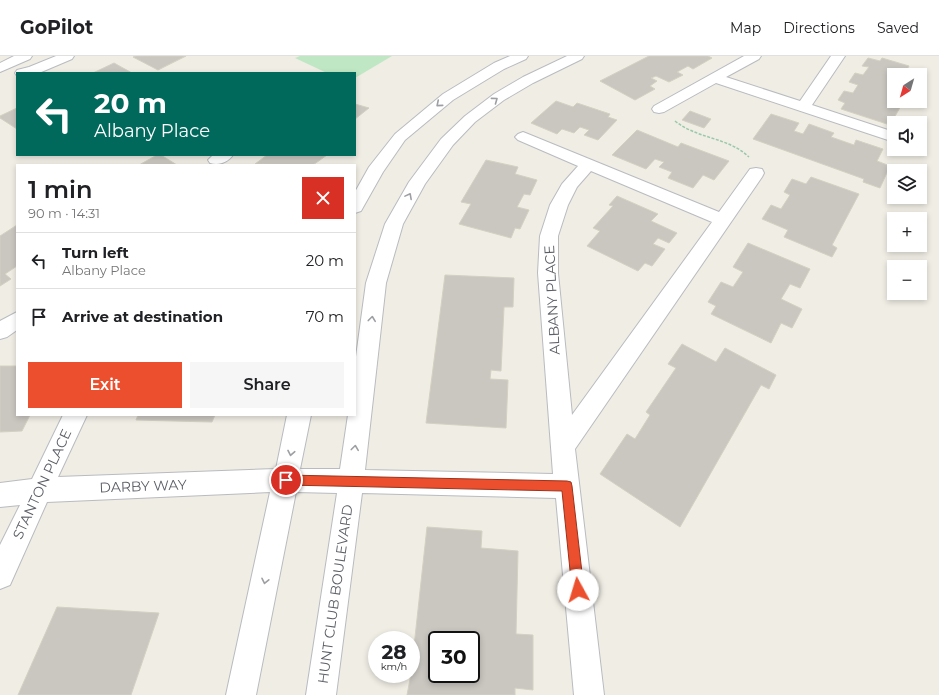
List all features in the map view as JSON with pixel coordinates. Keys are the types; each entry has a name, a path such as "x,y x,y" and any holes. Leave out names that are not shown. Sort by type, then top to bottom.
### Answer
{"street":[{"path":"0,68 26,56"},
{"path":"26,72 67,56"},
{"path":"356,205 375,171 400,137 448,98 499,66 521,56"},
{"path":"661,108 754,56"},
{"path":"803,107 838,56"},
{"name":"HUNT CLUB BOULEVARD","path":"321,695 351,481 376,283 394,224 417,182 447,142 470,119 498,97 568,58"},
{"path":"0,79 16,74"},
{"path":"715,78 887,135"},
{"path":"523,137 723,220"},
{"name":"ALBANY PLACE","path":"589,164 570,184 559,205 549,236 548,273 563,447 589,695"},
{"path":"563,447 756,173"},
{"path":"0,331 16,321"},
{"path":"0,337 16,337"},
{"name":"STANTON PLACE","path":"0,575 75,416"},
{"path":"241,695 299,416"},
{"path":"286,480 567,486"},
{"name":"DARBY WAY","path":"0,495 39,490 286,480"}],"path":[{"path":"661,108 672,113 678,124 738,148 747,154 754,164 756,173"}],"green space":[{"path":"300,56 392,56 356,77 356,72 325,72 295,58"}],"building":[{"path":"186,56 158,70 133,57"},
{"path":"649,56 708,56 712,58 693,69 688,66 677,72 683,75 669,82 656,76 651,78 657,81 650,86 655,89 635,100 600,81"},
{"path":"868,58 880,61 882,58 909,66 908,68 887,68 887,108 900,108 895,116 887,116 887,124 841,109 845,103 838,100 844,91 853,93 858,85 849,82 855,73 863,75 869,67 862,66"},
{"path":"114,63 130,72 95,72"},
{"path":"556,101 573,107 577,103 610,114 608,117 617,120 598,140 584,135 589,130 580,127 574,133 562,129 557,134 531,123"},
{"path":"356,104 369,108 356,118"},
{"path":"16,108 16,128 0,118 0,116"},
{"path":"690,111 711,119 704,128 682,120"},
{"path":"771,114 799,123 794,131 803,134 809,124 834,133 831,137 854,145 856,140 883,149 877,161 887,165 887,173 880,188 863,182 864,179 753,139"},
{"path":"637,130 678,147 681,143 729,161 714,180 703,175 693,188 668,178 672,172 659,167 664,162 655,159 646,169 612,155"},
{"path":"155,156 163,156 175,164 141,164"},
{"path":"266,156 326,156 314,164 255,164"},
{"path":"486,160 518,167 515,174 537,180 530,195 524,194 517,207 529,210 520,229 515,228 511,238 459,224 471,204 461,202"},
{"path":"811,177 859,194 832,245 837,248 832,257 784,237 788,230 762,219 771,205 781,209 790,195 784,192 792,179 806,184"},
{"path":"617,196 658,214 651,221 677,233 669,243 658,238 653,244 665,249 652,266 645,263 638,271 587,246 600,231 593,228 613,206 609,205"},
{"path":"16,226 16,267 5,274 11,279 0,286 0,236"},
{"path":"748,243 810,269 800,288 790,284 781,299 802,309 792,328 781,323 771,343 711,314 716,306 708,302 721,282 733,287 743,272 733,267"},
{"path":"445,275 514,278 513,307 504,307 501,371 491,370 490,379 508,380 506,428 426,423"},
{"path":"682,344 716,362 725,348 776,375 769,389 761,385 680,527 600,474 627,434 635,439 650,415 646,412 676,368 668,364"},
{"path":"0,366 16,366 16,416 30,416 22,431 0,432"},
{"path":"138,416 215,416 212,422 136,420"},
{"path":"427,527 482,531 481,548 518,551 516,634 533,635 533,690 515,688 515,695 407,695 409,683 420,683 420,631 416,631"},
{"path":"57,607 159,613 131,695 18,695"}],"route":[{"path":"286,480 567,486 578,590"}]}
